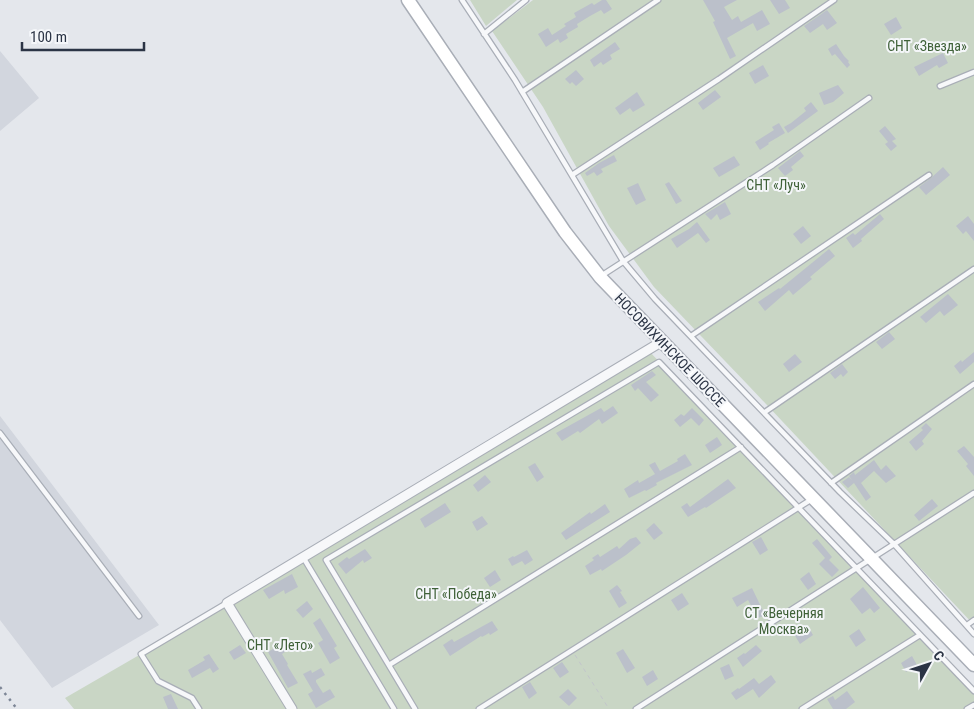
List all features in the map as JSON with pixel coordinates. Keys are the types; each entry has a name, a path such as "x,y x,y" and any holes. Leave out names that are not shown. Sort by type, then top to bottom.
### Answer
{"main road":[{"name":"НОСОВИХИНСКОЕ ШОССЕ","path":"408,0 565,232 600,277 974,665"}],"street":[{"path":"292,709 227,603 661,342"}],"lane":[{"path":"462,0 522,92 623,261 655,299 831,483 894,544 974,634"},
{"path":"484,34 526,0"},
{"path":"522,92 658,0"},
{"path":"572,175 719,79 834,0"},
{"path":"940,86 974,72"},
{"path":"600,277 773,165 869,98"},
{"path":"691,336 928,175"},
{"path":"765,412 974,268"},
{"path":"415,709 326,560 659,362 974,691"},
{"path":"831,483 974,384"},
{"path":"0,433 139,616"},
{"path":"389,665 741,447"},
{"path":"636,709 974,493"},
{"path":"479,709 812,498"},
{"path":"304,557 394,709"},
{"path":"199,709 192,698 158,681 141,654 227,603"},
{"path":"966,625 974,620"},
{"path":"802,709 920,635"},
{"path":"967,709 974,705"}],"path":[{"path":"572,650 609,709"}],"shaded area":[{"path":"0,51 39,98 0,131"},
{"path":"0,416 159,625 52,688 0,620"}],"green space":[{"path":"470,0 517,0 486,26"},
{"name":"СНТ «Луч»","path":"533,0 974,0 974,625 654,287 609,226 543,107 492,31"},
{"path":"648,350 974,691 974,709 74,709 65,698 141,654"}],"building":[{"path":"602,0 606,0 612,9 604,14 601,10 590,16 577,24 578,27 566,34 568,38 560,43 558,39 546,47 538,34 548,28 552,35 566,26 564,24 576,17 574,13"},
{"path":"703,0 737,0 724,7 732,20 738,16 741,22 762,10 770,24 757,31 753,23 727,38 736,56 730,59 713,22 715,21"},
{"path":"770,0 785,0 790,8 779,14"},
{"path":"827,10 837,23 827,30 823,24 810,33 804,26"},
{"path":"896,17 902,28 891,35 884,24"},
{"path":"615,42 620,49 610,55 612,59 603,65 601,62 594,67 590,60"},
{"path":"836,44 849,61 850,65 847,68 835,54 832,56 828,49"},
{"path":"943,53 948,63 939,68 937,65 919,76 914,67"},
{"path":"763,65 769,76 755,84 749,73"},
{"path":"576,70 584,79 576,86 572,82 570,84 565,79"},
{"path":"838,85 844,93 833,102 824,105 819,93"},
{"path":"715,90 721,97 703,110 698,103"},
{"path":"637,92 645,105 633,112 630,108 620,115 615,108"},
{"path":"811,102 818,111 788,133 784,127 806,111 804,108"},
{"path":"779,123 785,133 760,150 755,142 774,130 772,127"},
{"path":"885,126 896,139 892,141 897,146 891,151 885,144 888,142 879,131"},
{"path":"800,151 804,156 791,167 793,170 785,176 778,168"},
{"path":"614,155 617,161 601,169 603,172 597,176 594,172 587,176 585,173"},
{"path":"734,156 740,165 719,177 713,168"},
{"path":"943,167 950,175 926,195 919,187"},
{"path":"669,182 682,201 676,204 665,184"},
{"path":"638,183 646,200 636,205 627,188"},
{"path":"725,202 731,214 720,220 717,214 711,220 705,214"},
{"path":"880,214 884,219 853,248 846,238 853,233 855,235"},
{"path":"968,216 974,224 974,241 966,231 963,234 956,226"},
{"path":"697,222 710,240 706,243 698,233 677,248 671,239"},
{"path":"803,226 811,236 801,244 793,234"},
{"path":"829,249 835,256 810,277 812,279 793,295 789,290 765,311 758,302 780,289"},
{"path":"948,294 958,305 944,316 940,311 926,323 920,317"},
{"path":"889,332 895,339 882,349 876,342"},
{"path":"974,352 974,362 960,374 954,366"},
{"path":"795,354 802,362 789,372 783,364"},
{"path":"842,364 848,372 843,377 841,374 835,379 830,373"},
{"path":"652,371 656,375 646,382 659,395 651,402 638,388 635,391 631,385"},
{"path":"613,406 618,413 602,424 599,419 580,433 578,431 562,441 556,433 601,408 604,412"},
{"path":"692,408 704,420 699,426 691,418 680,427 674,420 681,414 684,416"},
{"path":"926,423 932,429 922,441 924,444 916,451 909,442 923,430 921,428"},
{"path":"717,437 722,445 710,453 705,445"},
{"path":"964,446 974,457 974,476 966,466 968,464 957,451"},
{"path":"685,454 692,465 656,483 657,485 646,491 629,498 624,489 638,480 639,483 655,474 649,465 655,462 660,471 678,461 677,459"},
{"path":"874,460 881,470 886,465 896,476 886,483 874,471 861,483 871,497 866,501 854,483 848,488 842,482 849,477 852,480 849,476 854,472 855,475"},
{"path":"535,463 544,477 537,482 528,467"},
{"path":"485,475 491,482 478,492 473,485"},
{"path":"728,479 736,488 706,508 688,517 681,507 687,503 690,507"},
{"path":"932,499 938,506 919,521 914,515"},
{"path":"445,503 451,512 425,528 420,519"},
{"path":"605,504 610,512 566,540 561,533 590,512 591,514"},
{"path":"482,516 488,524 477,531 472,522"},
{"path":"654,523 663,533 654,540 646,530"},
{"path":"636,537 641,543 602,571 601,569 590,575 585,566 594,560 592,558 598,554 600,557 617,546 619,549 630,539"},
{"path":"761,537 768,550 760,555 752,542"},
{"path":"817,539 832,557 829,560 839,570 832,577 819,564 825,558 812,543"},
{"path":"365,549 372,558 364,563 363,560 346,574 338,564 347,557 349,559"},
{"path":"527,550 533,560 525,565 522,561 512,566 508,559"},
{"path":"495,570 501,580 490,587 484,578"},
{"path":"809,572 816,584 808,590 800,579"},
{"path":"292,574 298,587 285,594 284,590 269,599 263,590"},
{"path":"617,585 627,603 619,608 609,591"},
{"path":"863,587 880,608 874,613 870,608 862,614 850,599"},
{"path":"752,588 765,615 758,618 748,600 737,607 732,598"},
{"path":"682,593 689,604 678,611 671,600"},
{"path":"307,601 313,609 303,618 296,610"},
{"path":"320,618 337,646 334,648 340,658 330,664 318,643 323,640 313,623"},
{"path":"492,621 498,630 490,635 489,633 481,636 450,656 443,645 452,639 454,642"},
{"path":"808,626 813,635 800,644 794,634"},
{"path":"859,629 866,640 856,647 849,636"},
{"path":"281,644 285,652 282,654 298,683 288,688 268,652"},
{"path":"240,645 246,653 234,660 229,652"},
{"path":"756,645 762,651 743,667 737,658"},
{"path":"623,649 635,668 627,673 616,653"},
{"path":"209,654 219,669 213,673 210,668 192,678 188,670 205,660 203,657"},
{"path":"912,656 917,665 906,672 901,663"},
{"path":"562,662 569,672 560,678 553,668"},
{"path":"729,664 734,676 725,680 720,668"},
{"path":"321,668 325,675 316,680 316,682 323,693 330,689 335,697 316,708 308,694 313,691 303,674 311,670 312,673"},
{"path":"653,670 658,679 647,686 642,677"},
{"path":"771,675 776,682 759,698 753,689 736,700 731,693 754,678 759,684"},
{"path":"530,682 537,693 529,699 522,687"},
{"path":"568,689 577,698 569,706 559,697"},
{"path":"847,691 855,702 846,709 833,709 827,699 833,696 835,700"},
{"path":"171,694 178,709 168,709 163,697"}],"railway":[{"path":"0,687 17,709"}],"park label":[{"name":"СНТ «Звезда»","path":"927,46"},
{"name":"СНТ «Победа»","path":"456,594"},
{"name":"СТ «Вечерняя Москва»","path":"784,622"},
{"name":"СНТ «Лето»","path":"280,645"}]}
